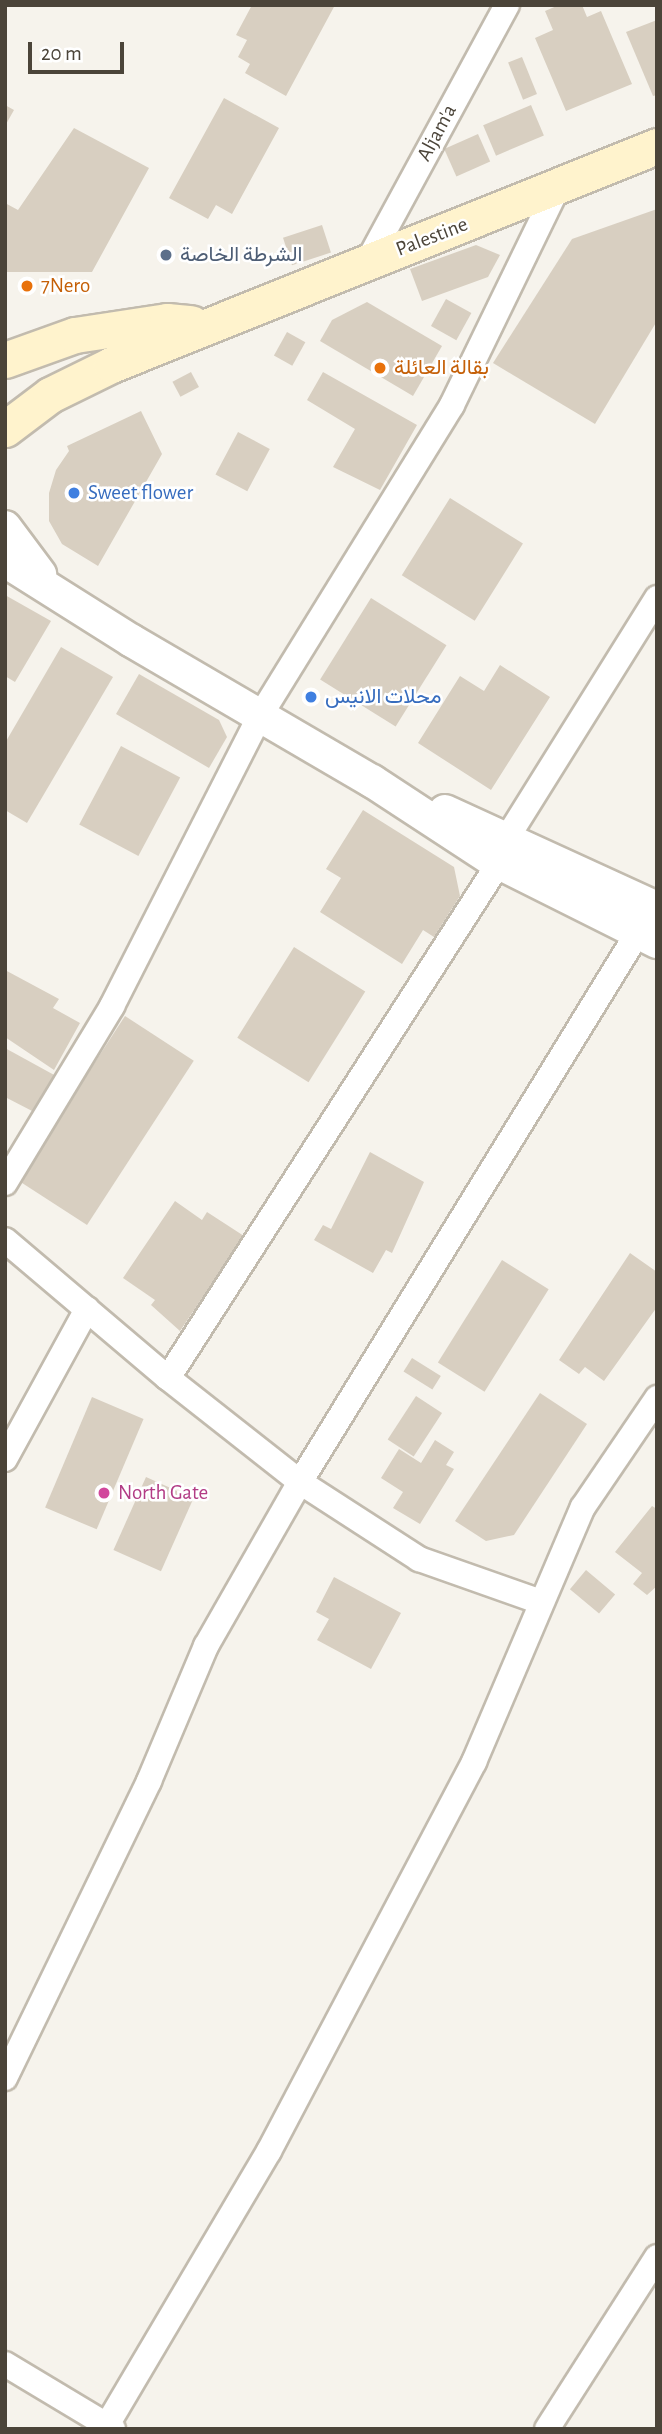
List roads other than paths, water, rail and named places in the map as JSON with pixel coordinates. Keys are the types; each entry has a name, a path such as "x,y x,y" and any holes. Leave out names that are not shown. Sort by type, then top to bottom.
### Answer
{"main road":[{"name":"Palestine","path":"5,429 50,395 205,325 557,189 657,146"},
{"path":"5,360 75,335 167,321 205,325"}],"street":[{"name":"Aljam'a","path":"368,261 507,5"},
{"path":"5,1183 112,1006 260,716 452,405 557,189"},
{"path":"5,527 49,586"},
{"path":"5,561 372,781 503,850 652,918 300,1482 206,1646 149,1781 5,2078"},
{"path":"168,1378 503,850 657,598"},
{"path":"5,1240 168,1378 300,1482 419,1559 541,1602"},
{"path":"5,1459 87,1309"},
{"path":"5,2364 110,2427 269,2151 474,1762 583,1507 657,1398"},
{"path":"547,2429 657,2257"}],"place":[{"name":"الشرطة الخاصة","path":"166,255"},
{"name":"7Nero","path":"27,286"},
{"name":"بقالة العائلة","path":"380,368"},
{"name":"Sweet flower","path":"74,493"},
{"name":"محلات الانيس","path":"311,697"},
{"name":"North Gate","path":"104,1493"}]}
